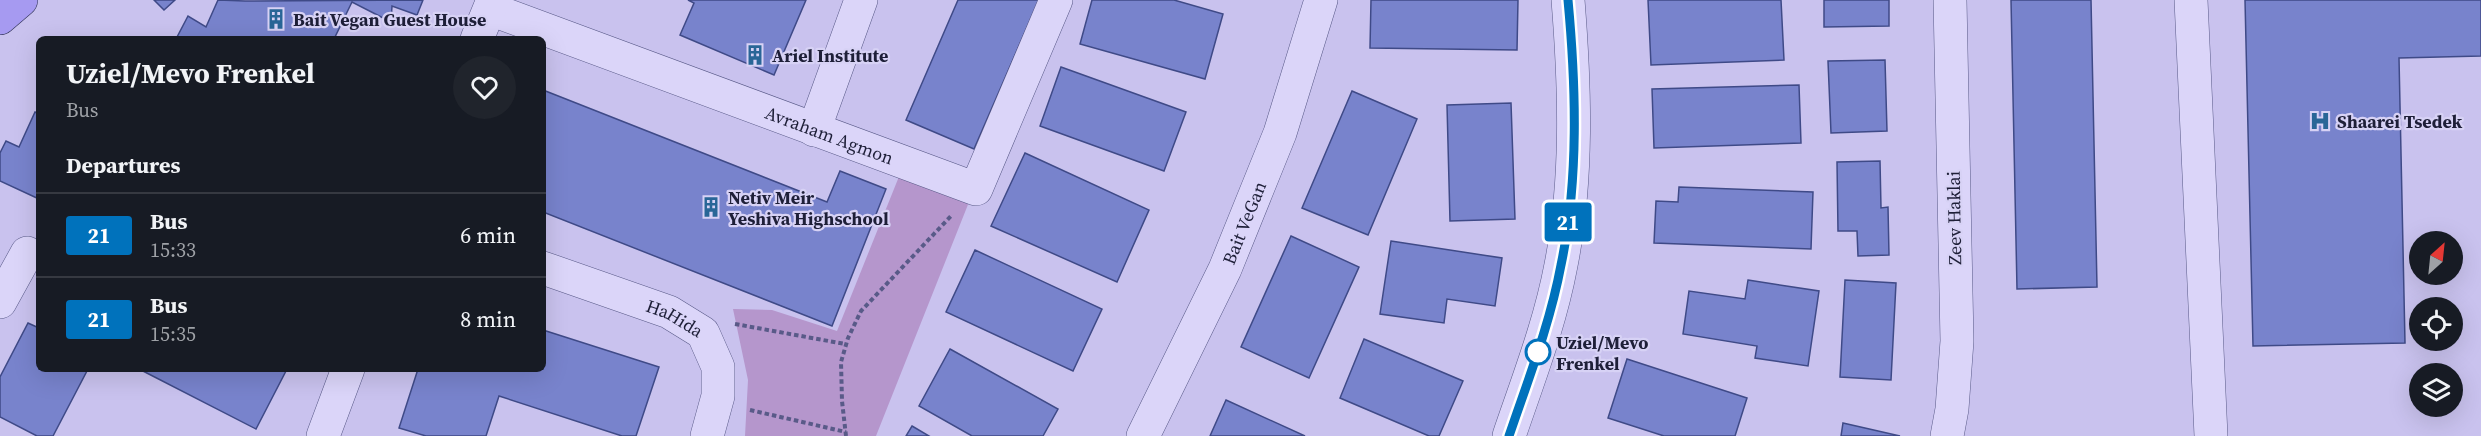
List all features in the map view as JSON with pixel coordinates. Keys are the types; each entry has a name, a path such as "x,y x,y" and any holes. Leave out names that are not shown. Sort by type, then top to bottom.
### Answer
{"main road":[{"path":"0,18 21,0"}],"street":[{"path":"814,130 861,0"},
{"path":"976,189 1056,0"},
{"name":"Bait VeGan","path":"1143,436 1225,269 1280,134 1321,0"},
{"path":"1509,436 1545,333 1561,265 1569,217 1573,140 1572,43 1568,0"},
{"name":"Zeev Haklai","path":"1947,436 1952,409 1957,341 1950,0"},
{"path":"2192,0 2211,436"},
{"path":"478,36 491,4"},
{"name":"Avraham Agmon","path":"491,4 814,130 976,189"},
{"path":"0,302 27,253"},
{"name":"HaHida","path":"546,269 669,312 703,333 718,367 716,402 707,436"},
{"path":"323,436 347,372"}],"path":[{"path":"716,402 846,434 841,362 845,344 861,311 976,189"},
{"path":"728,323 845,344"}],"shaded area":[{"path":"900,174 969,202 876,436 745,436 748,380 733,309 772,310 837,331"}],"building":[{"path":"154,0 175,0 164,10"},
{"name":"Bait Vegan Guest House","path":"218,0 423,0 417,15 392,6 391,22 352,2 335,36 178,36 188,16 206,27"},
{"name":"Ariel Institute","path":"688,0 806,0 774,75 680,35 694,3"},
{"path":"958,0 1039,0 974,149 906,120"},
{"path":"1092,0 1174,0 1223,14 1205,79 1080,44"},
{"path":"1371,0 1518,0 1517,50 1370,48"},
{"path":"1648,0 1781,0 1784,60 1651,65"},
{"path":"1824,0 1889,0 1889,26 1824,27"},
{"path":"2011,0 2091,0 2097,287 2017,289"},
{"path":"2245,0 2481,0 2481,56 2399,58 2405,343 2253,346"},
{"path":"1885,60 1887,131 1831,133 1828,61"},
{"path":"1061,67 1186,112 1164,171 1040,126"},
{"path":"1799,85 1801,143 1654,148 1652,89"},
{"name":"Netiv Meir Yeshiva Highschool","path":"546,91 827,202 840,171 886,189 832,326 546,213"},
{"path":"1352,91 1417,119 1368,235 1302,208"},
{"path":"1511,103 1515,219 1450,221 1447,105"},
{"path":"35,112 36,198 0,181 0,153 6,141 19,147"},
{"path":"1025,153 1149,210 1117,282 991,226"},
{"path":"1880,161 1881,208 1888,207 1889,255 1858,256 1857,231 1838,231 1837,162"},
{"path":"1679,187 1813,192 1811,249 1654,243 1656,201 1678,202"},
{"path":"1291,236 1359,267 1309,378 1241,347"},
{"path":"1391,241 1502,258 1495,306 1447,299 1444,323 1380,314"},
{"path":"975,250 1102,309 1073,371 946,312"},
{"path":"1748,280 1819,291 1808,366 1755,358 1757,346 1683,334 1689,291 1745,299"},
{"path":"1845,280 1896,283 1891,380 1840,377"},
{"path":"28,323 36,327 36,372 86,372 53,436 37,436 0,417 0,377"},
{"path":"546,331 659,367 636,436 622,436 499,396 486,436 426,436 399,428 417,372 546,372"},
{"path":"1364,339 1463,381 1439,436 1429,436 1340,398"},
{"path":"950,349 1058,409 1043,436 972,436 919,406"},
{"path":"1627,359 1747,398 1735,436 1664,436 1608,418"},
{"path":"145,372 285,372 256,429"},
{"path":"1226,400 1305,436 1210,436"},
{"path":"1843,423 1900,436 1841,436"},
{"path":"912,426 929,436 906,436"}],"bus line":[{"name":"21","path":"1509,436 1545,333 1561,265 1569,217 1573,140 1572,43 1568,0"}],"place":[{"name":"Bait Vegan Guest House","path":"276,19"},
{"name":"Ariel Institute","path":"755,55"},
{"name":"Shaarei Tsedek","path":"2320,121"},
{"name":"Netiv Meir Yeshiva Highschool","path":"711,207"},
{"name":"Uziel/Mevo Frenkel","path":"1538,352"}]}
